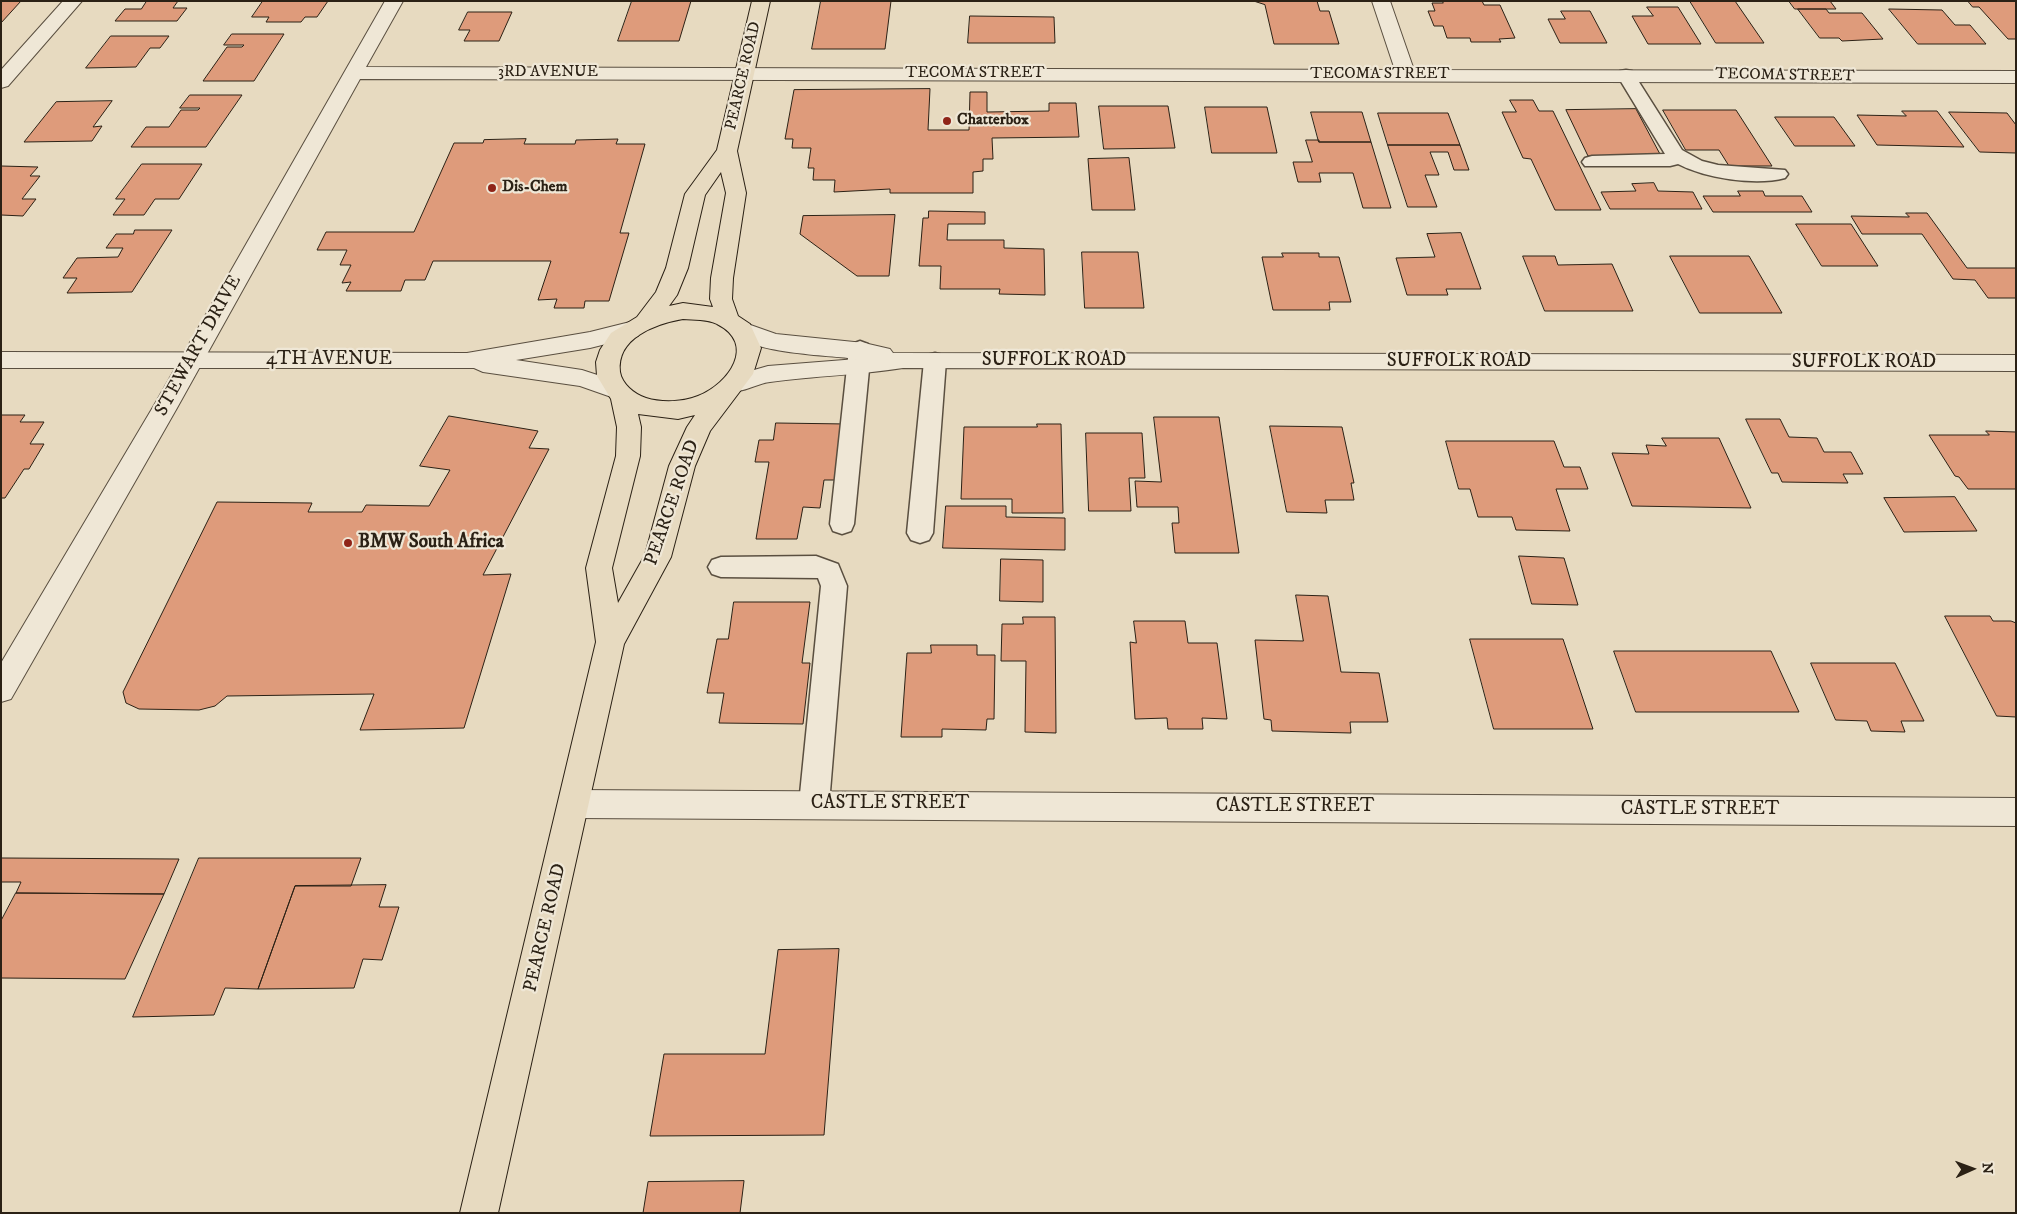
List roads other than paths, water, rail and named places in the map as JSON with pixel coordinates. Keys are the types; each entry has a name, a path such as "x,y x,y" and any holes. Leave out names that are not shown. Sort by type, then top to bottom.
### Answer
{"main road":[{"name":"PEARCE ROAD","path":"730,388 704,404 670,410 654,409 636,404 619,393 612,385 608,371 609,357 617,343 638,325 666,294 677,268 695,194 727,151 761,1"},
{"name":"PEARCE ROAD","path":"479,1213 610,642 658,558 682,466 699,427 730,388 741,378 750,361 750,344 735,324 721,299 722,278 736,193 727,151"},
{"path":"638,325 683,311 699,311 735,324"},
{"name":"PEARCE ROAD","path":"610,642 599,568 628,456 629,427 619,393"}],"street":[{"path":"1,82 73,1"},
{"name":"STEWART DRIVE","path":"1,690 394,1"},
{"path":"1381,1 1406,75"},
{"name":"3RD AVENUE","path":"353,73 744,73"},
{"name":"TECOMA STREET","path":"744,73 2016,77"},
{"name":"SUFFOLK ROAD","path":"735,324 774,342 858,358 903,360 2016,363"},
{"name":"4TH AVENUE","path":"467,361 533,348 589,342 638,325"},
{"name":"SUFFOLK ROAD","path":"730,388 768,374 858,358"},
{"name":"4TH AVENUE","path":"1,360 467,361 582,378 619,393"},
{"name":"CASTLE STREET","path":"574,804 2016,812"}],"lane":[{"path":"1626,75 1675,154 1695,165 1717,171 1741,174 1778,174"},
{"path":"1592,162 1670,160 1675,158 1675,154"},
{"path":"842,524 858,358"},
{"path":"920,533 935,360"},
{"path":"721,567 816,566 829,571 834,586 814,804"}],"place":[{"name":"Chatterbox","path":"947,121"},
{"name":"Dis-Chem","path":"492,188"},
{"name":"BMW South Africa","path":"348,543"}]}
